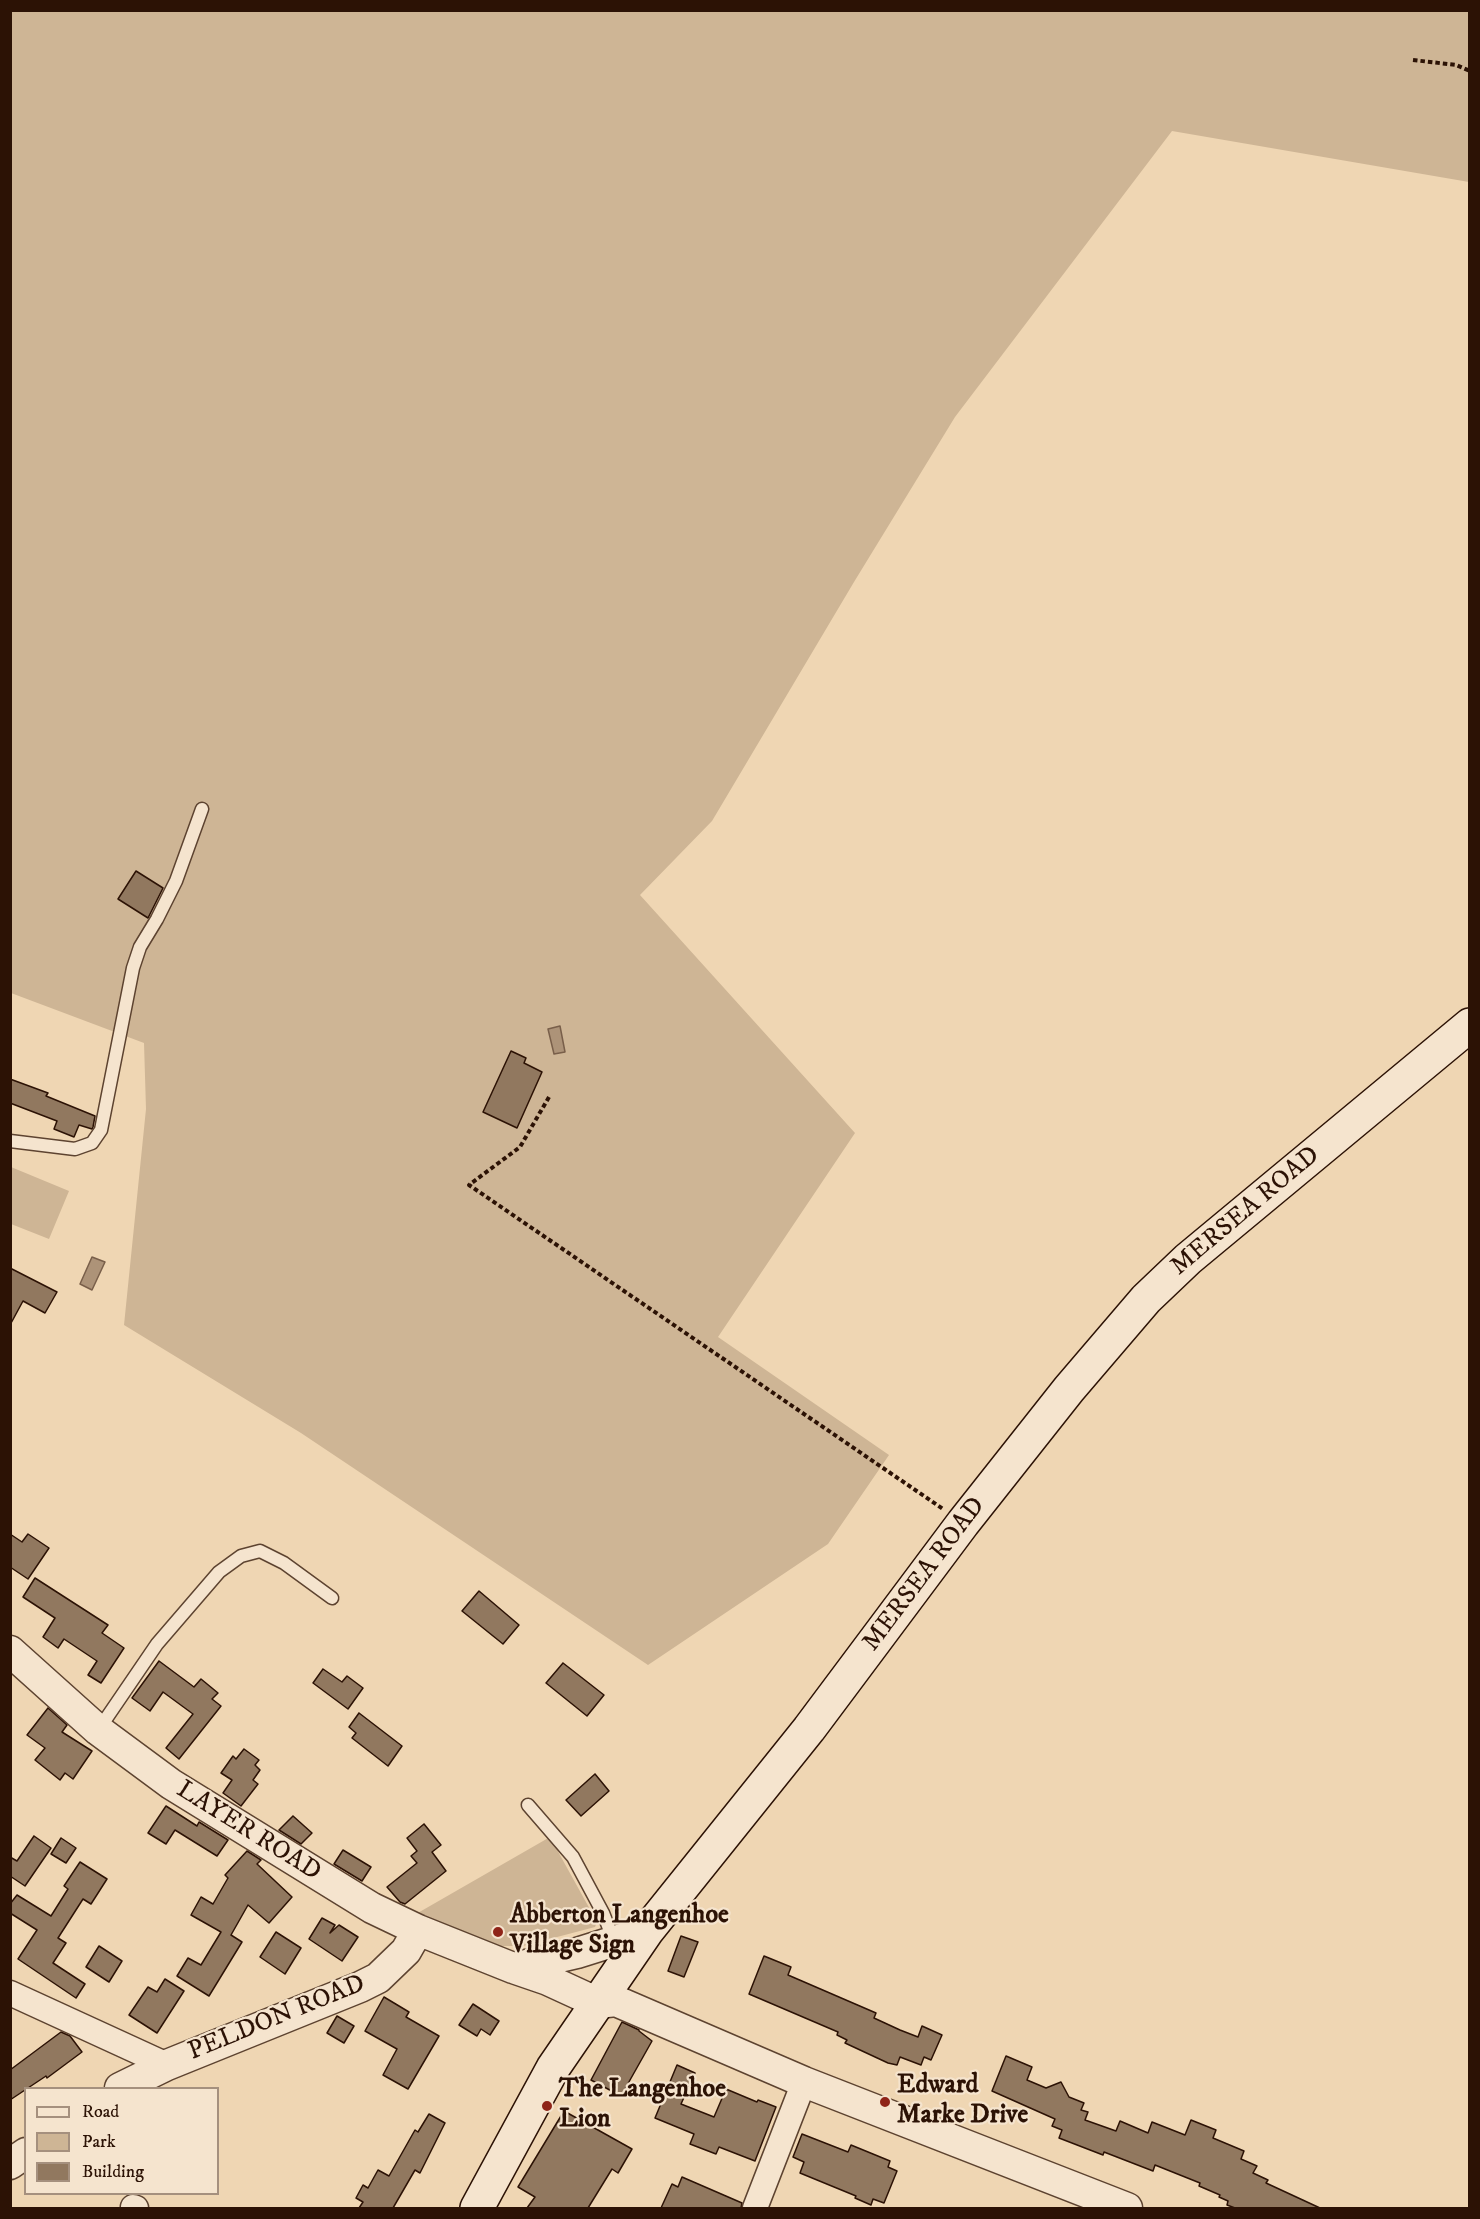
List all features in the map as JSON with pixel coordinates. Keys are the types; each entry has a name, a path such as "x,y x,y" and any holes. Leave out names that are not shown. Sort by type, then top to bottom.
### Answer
{"main road":[{"name":"MERSEA ROAD","path":"477,2208 553,2068 647,1930 809,1729 963,1523 1069,1389 1146,1299 1188,1258 1470,1025"}],"street":[{"name":"LAYER ROAD","path":"10,1651 98,1730 171,1784 372,1908 418,1930 548,1980 598,2003 616,2001 804,2082 1120,2207"},
{"name":"PELDON ROAD","path":"122,2087 167,2065 378,1978 406,1951 418,1930"},
{"path":"513,1968 577,1953 647,1930"},
{"path":"10,1993 167,2065"},
{"path":"755,2208 804,2082"},
{"path":"10,2164 24,2155"}],"lane":[{"path":"10,1141 75,1149 92,1143 101,1130 133,968 140,947 157,920 176,881 202,808"},
{"path":"98,1730 157,1644 219,1572 241,1556 260,1551 284,1563 332,1598"},
{"path":"528,1805 573,1857 603,1913 614,1941"}],"path":[{"path":"1413,60 1456,65 1470,71"},
{"path":"549,1097 520,1147 469,1185 963,1523"}],"green space":[{"path":"10,11 1469,11 1469,182 1172,131 955,417 712,821 640,895 855,1133 718,1337 889,1455 828,1544 648,1665 301,1433 124,1325 146,1109 144,1043 11,993"},
{"path":"11,1167 69,1191 49,1239 11,1224"},
{"path":"550,1837 597,1922 595,1927 523,1946 502,1946 484,1943 416,1914"}],"shaded area":[{"path":"560,1026 565,1052 554,1054 548,1029"},
{"path":"92,1257 105,1262 92,1290 80,1284"}],"building":[{"path":"136,871 163,888 148,918 118,899"},
{"path":"511,1051 526,1058 524,1063 542,1072 517,1128 483,1112"},
{"path":"10,1079 48,1093 46,1096 95,1116 92,1129 79,1125 74,1137 54,1129 57,1121 10,1103"},
{"path":"10,1268 57,1292 45,1313 23,1301 10,1325"},
{"path":"10,1534 22,1542 28,1534 49,1548 28,1579 10,1567"},
{"path":"35,1578 108,1625 102,1633 124,1648 101,1683 88,1675 97,1661 64,1639 58,1648 43,1637 55,1618 23,1597"},
{"path":"479,1591 519,1625 503,1644 462,1611"},
{"path":"159,1661 194,1687 201,1679 218,1693 212,1699 221,1706 179,1759 166,1748 193,1714 163,1692 150,1711 132,1698"},
{"path":"563,1663 604,1695 587,1716 546,1683"},
{"path":"323,1669 342,1682 347,1676 363,1688 348,1709 313,1683"},
{"path":"48,1708 67,1725 62,1732 92,1751 73,1779 65,1773 60,1780 35,1760 45,1748 27,1735"},
{"path":"359,1713 402,1746 388,1766 352,1738 356,1733 349,1727"},
{"path":"244,1749 259,1760 255,1765 260,1770 253,1780 258,1784 241,1806 223,1793 232,1780 221,1773 233,1756 236,1759"},
{"path":"595,1774 609,1791 581,1816 566,1800"},
{"path":"166,1806 197,1826 199,1822 228,1840 217,1856 175,1830 166,1844 148,1833"},
{"path":"293,1816 312,1833 301,1844 279,1830"},
{"path":"424,1824 441,1845 432,1852 446,1871 405,1904 400,1902 387,1887 417,1863 411,1856 417,1851 407,1838"},
{"path":"34,1836 51,1848 25,1886 10,1876 10,1857 17,1861"},
{"path":"61,1838 76,1848 66,1863 51,1854"},
{"path":"343,1850 371,1867 362,1881 334,1864"},
{"path":"247,1851 261,1860 257,1864 292,1897 269,1923 248,1905 231,1935 242,1942 209,1996 177,1976 188,1958 201,1965 221,1932 191,1915 201,1897 213,1904 228,1878 225,1875"},
{"path":"80,1862 107,1879 91,1904 83,1899 58,1938 66,1943 53,1963 85,1984 76,1998 18,1959 37,1930 10,1913 10,1904 17,1895 51,1916 68,1889 64,1886"},
{"path":"322,1918 335,1925 330,1933 339,1925 358,1937 342,1961 309,1939"},
{"path":"276,1932 301,1948 285,1974 260,1957"},
{"path":"681,1936 698,1942 684,1977 668,1971"},
{"path":"99,1946 122,1961 109,1982 86,1967"},
{"path":"764,1956 791,1967 788,1975 876,2013 874,2018 900,2030 918,2037 922,2026 942,2035 931,2060 924,2057 921,2065 900,2057 897,2065 888,2063 845,2043 847,2040 837,2035 838,2032 749,1994"},
{"path":"165,1979 184,1991 157,2033 129,2015 148,1987 157,1992"},
{"path":"384,1997 409,2012 406,2017 439,2036 408,2089 383,2075 397,2049 365,2031"},
{"path":"473,2004 499,2021 490,2035 481,2029 477,2036 459,2025"},
{"path":"337,2016 354,2026 344,2043 327,2033"},
{"path":"622,2022 639,2030 652,2041 621,2096 591,2080"},
{"path":"61,2032 70,2036 82,2052 47,2078 46,2076 30,2087 24,2087 24,2091 10,2100 10,2070"},
{"path":"1006,2056 1032,2067 1027,2080 1046,2088 1061,2082 1069,2097 1084,2103 1081,2110 1088,2112 1085,2120 1116,2131 1120,2121 1148,2133 1152,2122 1185,2135 1191,2120 1216,2130 1213,2138 1244,2151 1241,2159 1257,2166 1253,2173 1268,2180 1266,2183 1320,2208 1235,2208 1227,2205 1228,2201 1219,2197 1220,2195 1199,2186 1200,2183 1155,2165 1153,2171 1059,2138 1062,2130 1052,2126 1055,2119 992,2091"},
{"path":"677,2065 695,2073 681,2104 714,2117 726,2089 776,2107 755,2161 719,2147 716,2154 690,2144 694,2134 655,2118"},
{"path":"564,2111 632,2149 618,2173 612,2169 588,2208 527,2208 535,2197 518,2187"},
{"path":"429,2114 445,2123 420,2173 415,2170 393,2208 359,2208 363,2202 356,2198 363,2185 368,2188 378,2170 389,2176 415,2130 418,2132"},
{"path":"802,2134 848,2152 851,2145 890,2161 888,2167 897,2171 884,2203 873,2199 871,2205 855,2198 856,2196 800,2173 804,2162 793,2157"},
{"path":"682,2177 742,2203 741,2208 661,2208 672,2184 678,2187"}],"place":[{"name":"Abberton Langenhoe Village Sign","path":"498,1932"},
{"name":"Edward Marke Drive","path":"885,2102"},
{"name":"The Langenhoe Lion","path":"547,2106"}]}
